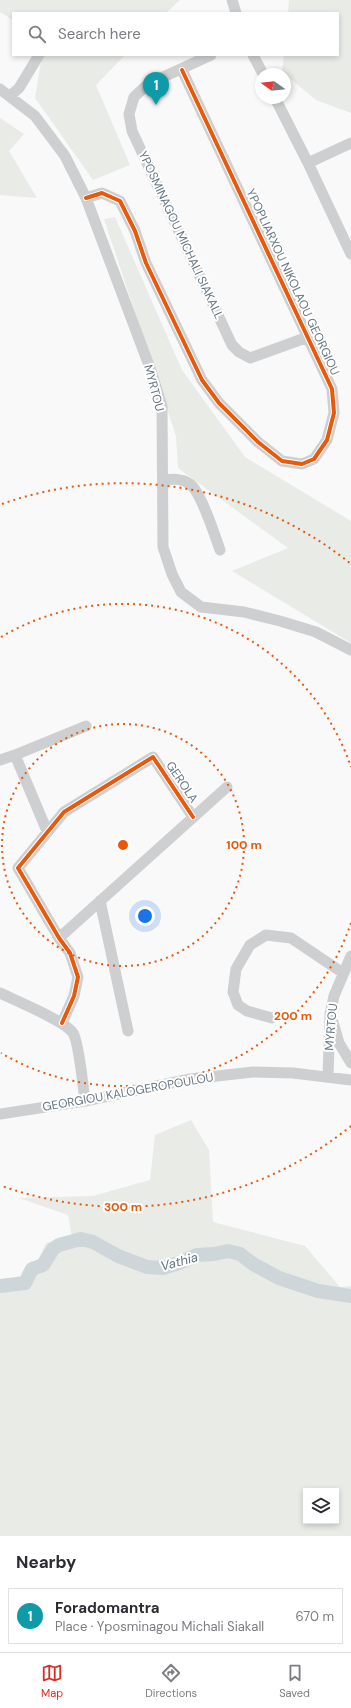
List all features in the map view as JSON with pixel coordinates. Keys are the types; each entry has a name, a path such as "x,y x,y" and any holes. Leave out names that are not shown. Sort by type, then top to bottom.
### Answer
{"street":[{"path":"232,0 236,12"},
{"path":"10,96 19,88 38,56"},
{"path":"182,70 209,56"},
{"path":"254,56 260,68"},
{"name":"YPOPLIARXOU NIKOLAOU GEORGIOU","path":"86,198 102,193 120,202 135,231 146,263 202,380 219,403 258,442 282,461 302,464 314,459 327,440 334,413 332,389 182,70"},
{"name":"YPOSMINAGOU MICHALI SIAKALL","path":"182,70 148,84 134,97 129,114 132,131 228,338 239,352 250,358 308,337"},
{"name":"MYRTOU","path":"0,89 34,116 61,150 86,198 150,368 162,406 163,546 172,574 181,592 202,607 244,612 280,621 316,632 351,650"},
{"path":"278,104 351,254"},
{"path":"308,163 351,143"},
{"path":"163,480 177,479 191,484 203,504 220,550"},
{"path":"0,760 86,726"},
{"path":"15,755 47,832 18,868 59,938 70,952 78,977 74,996 62,1023"},
{"name":"GEROLA","path":"47,832 64,812 153,757 193,817"},
{"path":"59,938 227,787"},
{"path":"100,901 128,1031"},
{"path":"272,1018 247,1011 238,1005 233,992 236,969 250,945 266,935 291,938 343,973"},
{"name":"MYRTOU","path":"328,1077 330,1014 334,996 351,956"},
{"path":"0,993 62,1023 73,1032 85,1100"},
{"path":"330,1014 339,1043 351,1063"},
{"name":"GEORGIOU KALOGEROPOULOU","path":"0,1114 85,1100 190,1079 253,1072 294,1073 351,1080"}],"shaded area":[{"path":"0,0 180,0 167,12 12,12 12,19 0,12"},
{"path":"289,0 351,0 351,113 316,100 291,79 291,68 282,68 284,56 339,56 339,12 288,12"},
{"path":"42,56 124,56 96,85 130,165 93,180 35,98"},
{"path":"0,118 24,134 9,151 37,198 0,195"},
{"path":"115,217 182,370 245,457 351,521 351,643 232,571 288,548 178,468 176,436 104,219"},
{"path":"191,1120 209,1150 213,1222 305,1246 340,1287 351,1286 351,1536 0,1536 0,1293 27,1285 46,1243 72,1237 68,1215 19,1198 93,1196 150,1180 155,1135"}],"waterway":[{"name":"Vathia","path":"0,1286 25,1283 32,1269 43,1265 53,1249 59,1245 81,1239 93,1242 118,1256 147,1267 163,1268 197,1255 228,1251 240,1254 253,1264 279,1278 318,1291 351,1296"}],"cycle path":[{"path":"86,198 102,193 120,201 135,231 146,263 202,380 219,403 258,442 282,461 302,464 314,459 327,440 334,413 332,389 182,70"},
{"path":"62,1023 74,996 78,977 70,953 59,938 18,868 64,812 153,757 193,817"}],"place":[{"name":"Foradomantra","path":"156,105"}]}
